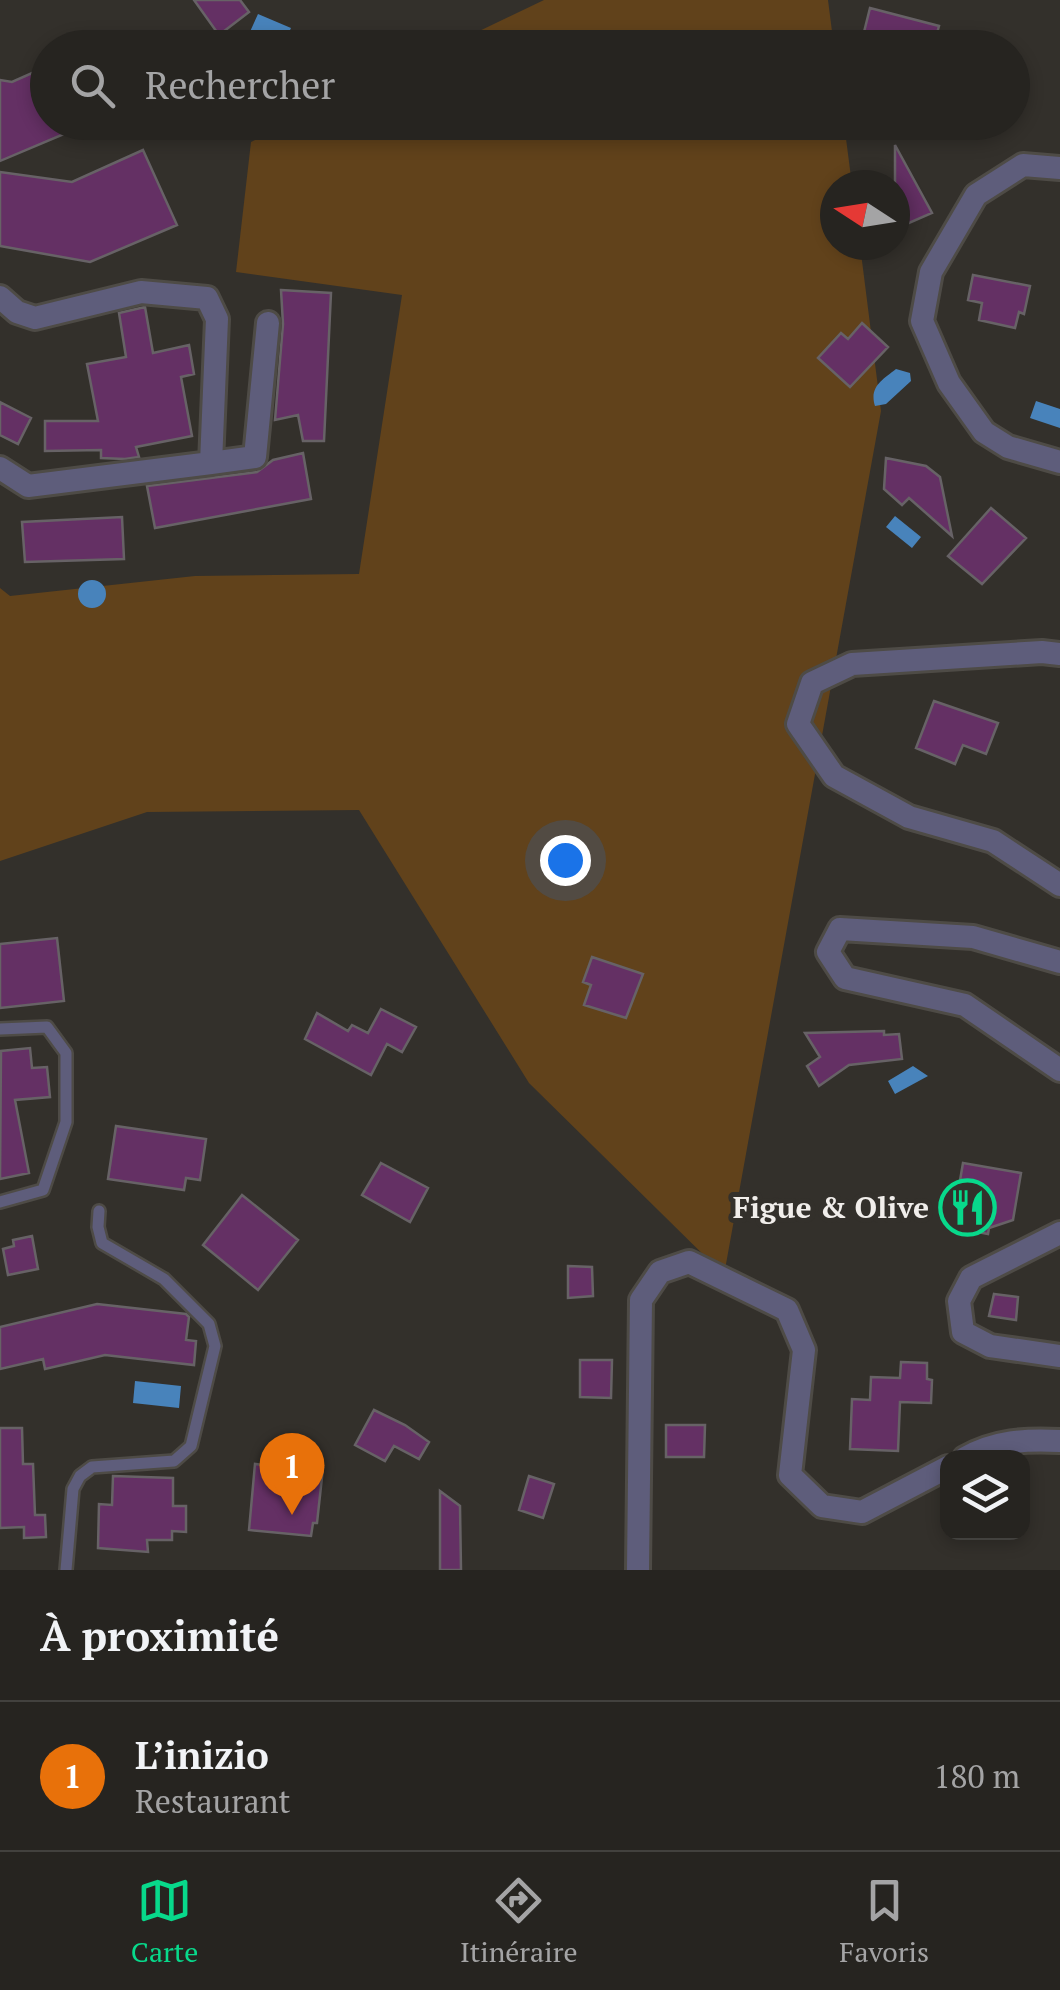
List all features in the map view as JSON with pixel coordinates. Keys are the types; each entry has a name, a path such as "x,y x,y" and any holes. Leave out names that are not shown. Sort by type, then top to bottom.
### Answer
{"street":[{"path":"1060,168 1023,165 976,196 930,272 922,321 949,382 984,432 1008,447 1060,462"},
{"path":"0,297 17,312 35,318 141,292 208,298 216,319 210,463"},
{"path":"0,468 28,486 255,457 268,323"},
{"path":"1060,654 852,664 812,684 798,724 834,776 909,817 993,841 1060,885"},
{"path":"1060,962 973,937 904,931 840,929 828,952 845,978 965,1005 1060,1070"},
{"path":"1060,1233 971,1278 959,1301 963,1332 990,1346 1060,1356"},
{"path":"638,1570 640,1300 660,1272 689,1262 788,1310 804,1350 790,1476 822,1506 862,1512 940,1471"},
{"path":"979,1450 989,1444 1036,1439 1060,1441"}],"lane":[{"path":"0,1029 48,1027 66,1053 66,1122 43,1190 0,1202"},
{"path":"66,1570 74,1490 80,1476 92,1467 174,1461 191,1446 215,1346 209,1324 164,1280 102,1243 99,1211"}],"shaded area":[{"path":"544,0 828,0 832,30 481,30"},
{"path":"255,140 846,140 850,170 820,170 820,260 862,260 881,411 724,1275 529,1083 359,810 147,812 0,861 0,588 10,596 195,576 359,574 402,295 236,272 251,142"}],"water":[{"path":"258,14 291,28 290,30 251,30"},
{"path":"896,369 910,373 911,381 886,404 875,406 875,389"},
{"path":"1036,401 1060,409 1060,428 1030,418"},
{"path":"895,516 921,537 912,548 886,527"},
{"path":"92,580 102,584 106,594 102,604 92,608 82,604 78,594 82,584"},
{"path":"913,1066 928,1076 895,1094 888,1081"},
{"path":"135,1381 181,1386 179,1408 133,1403"}],"building":[{"path":"194,0 240,0 249,12 226,30 215,30"},
{"path":"870,8 939,26 938,30 864,30"},
{"path":"30,74 30,140 50,140 0,161 0,80 12,82"},
{"path":"895,145 909,170 895,170"},
{"path":"143,150 177,225 90,262 0,246 0,172 72,182"},
{"path":"910,173 932,213 910,223"},
{"path":"973,275 1030,286 1024,314 1019,312 1015,328 979,320 982,303 968,300"},
{"path":"281,290 331,293 324,441 303,441 298,415 275,420 283,324"},
{"path":"145,307 153,353 189,345 194,374 181,377 192,436 136,447 139,457 125,459 101,458 101,450 45,451 45,421 98,421 87,364 126,357 119,313"},
{"path":"862,323 888,347 850,387 818,358 841,333 848,339"},
{"path":"0,402 31,418 18,444 0,435"},
{"path":"303,453 311,499 155,528 147,486 257,472 273,460"},
{"path":"886,458 926,466 940,477 952,536 909,498 902,505 884,489"},
{"path":"991,508 1026,538 982,584 948,556"},
{"path":"122,517 124,559 25,562 22,522"},
{"path":"934,701 998,723 986,754 963,745 955,764 916,748"},
{"path":"57,938 64,1001 0,1008 0,944"},
{"path":"592,957 643,974 626,1018 584,1005 591,985 583,982"},
{"path":"381,1009 416,1027 402,1052 387,1044 371,1075 305,1039 317,1013 348,1031 352,1025 368,1033"},
{"path":"884,1031 884,1035 899,1034 902,1059 849,1065 819,1086 807,1066 820,1057 805,1033"},
{"path":"30,1048 32,1068 47,1067 50,1097 15,1100 29,1173 0,1179 1,1051"},
{"path":"116,1126 206,1139 200,1180 186,1178 184,1190 108,1179"},
{"path":"381,1163 428,1188 410,1222 362,1195"},
{"path":"963,1163 1021,1173 1013,1220 989,1228 988,1234 952,1227"},
{"path":"242,1195 298,1240 258,1290 203,1245"},
{"path":"32,1236 38,1269 8,1275 3,1249 14,1246 13,1240"},
{"path":"568,1266 592,1267 593,1296 568,1298"},
{"path":"994,1294 1018,1297 1016,1320 989,1316"},
{"path":"97,1304 186,1314 186,1340 196,1341 194,1365 105,1355 45,1369 43,1359 0,1369 0,1327"},
{"path":"580,1360 612,1360 611,1398 580,1397"},
{"path":"901,1362 927,1363 927,1379 932,1380 931,1403 900,1402 898,1451 850,1449 852,1399 870,1400 871,1377 900,1378"},
{"path":"374,1410 429,1442 419,1459 394,1446 385,1461 355,1445"},
{"path":"666,1425 705,1425 704,1457 666,1457"},
{"path":"0,1428 22,1428 23,1464 33,1464 35,1515 45,1515 46,1537 24,1538 24,1527 0,1528"},
{"path":"280,1462 323,1468 317,1523 313,1523 311,1536 249,1530 255,1464 280,1467"},
{"path":"113,1476 173,1478 173,1506 186,1506 186,1532 172,1531 172,1540 147,1540 148,1552 98,1548 99,1504 112,1505"},
{"path":"529,1476 554,1484 543,1518 519,1510"},
{"path":"440,1491 460,1506 461,1570 440,1570"}],"place":[{"name":"Figue & Olive","path":"968,1208"},
{"name":"L’inizio","path":"292,1515"}]}
